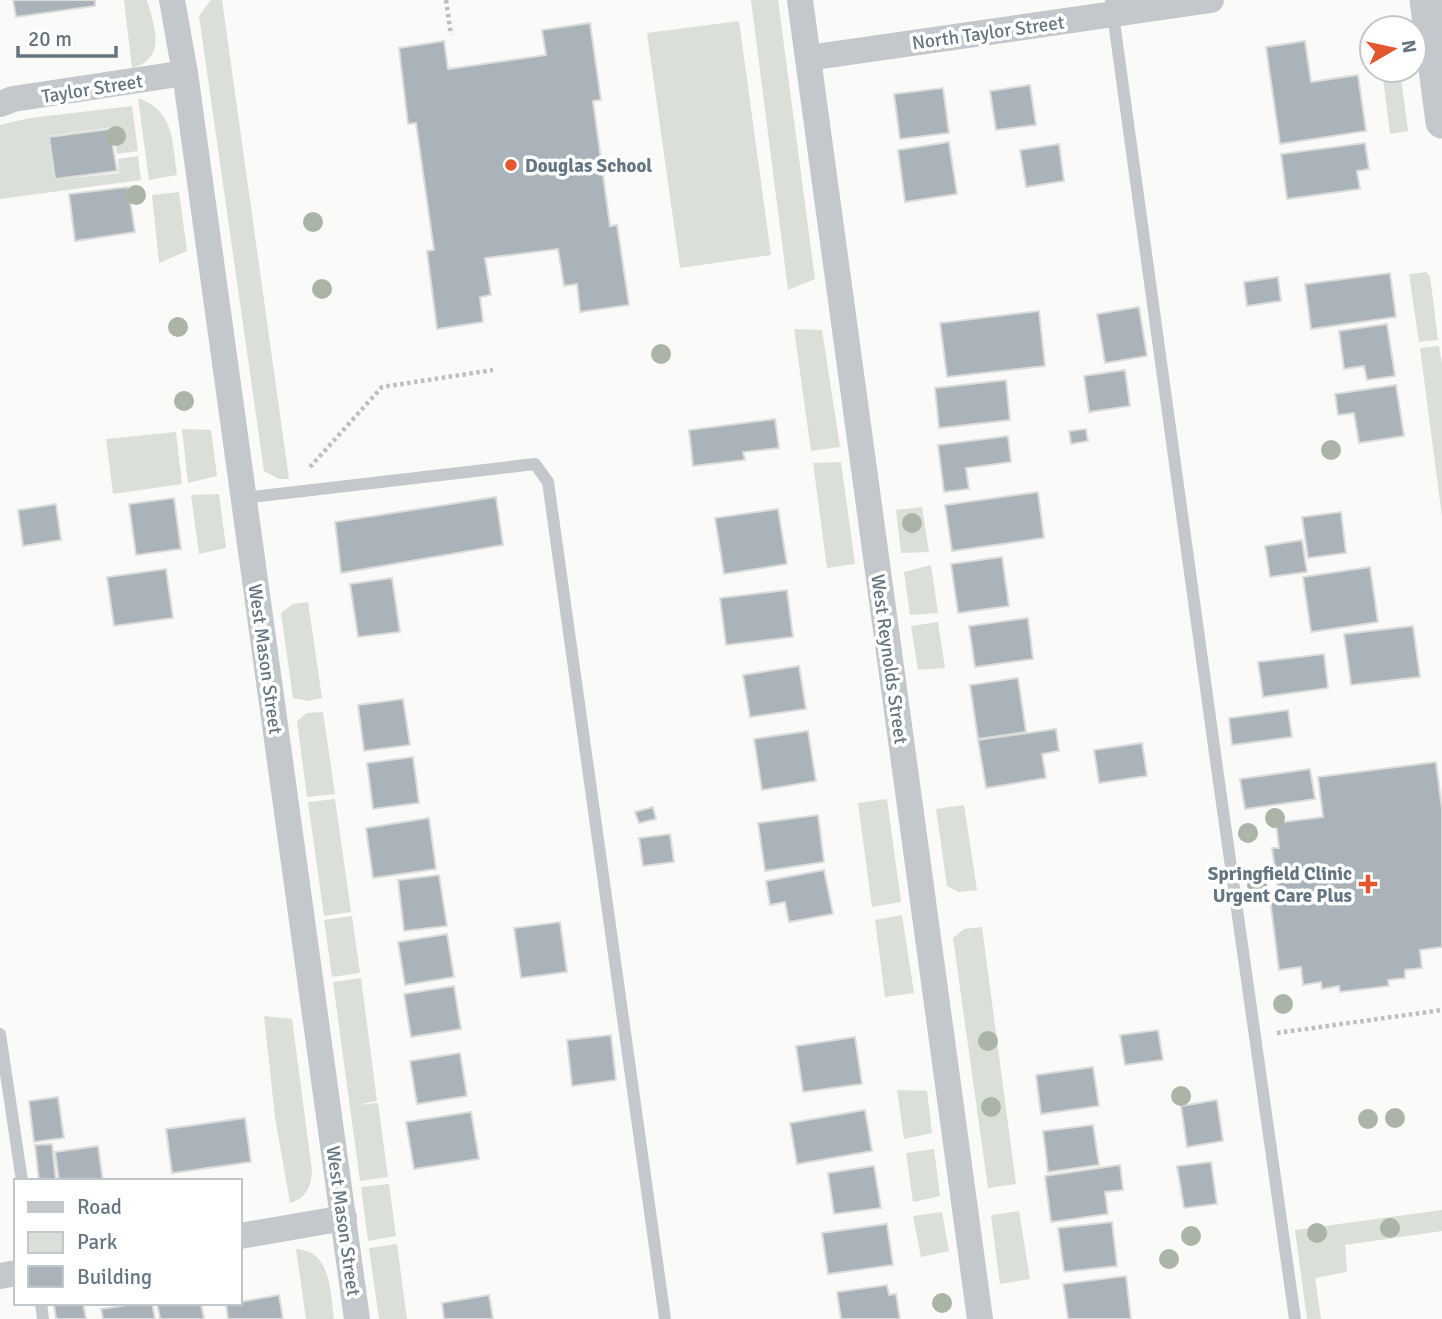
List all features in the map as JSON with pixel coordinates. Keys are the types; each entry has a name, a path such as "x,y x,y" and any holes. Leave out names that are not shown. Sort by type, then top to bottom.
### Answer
{"street":[{"name":"West Mason Street","path":"172,0 185,73 357,1319"},
{"name":"West Reynolds Street","path":"800,0 980,1319"},
{"name":"North Taylor Street","path":"808,58 1112,7 1211,0"},
{"path":"1426,0 1442,122"},
{"name":"Taylor Street","path":"4,98 185,73"},
{"path":"242,1236 344,1218"}],"lane":[{"path":"1112,7 1295,1319"},
{"path":"244,498 535,464 548,482 665,1319"},
{"path":"0,1034 23,1179"}],"path":[{"path":"446,0 451,35"},
{"path":"324,450 382,387 493,370"},
{"path":"1255,1036 1442,1010"}],"green space":[{"path":"124,0 147,0 155,30 156,40 151,57 132,68"},
{"path":"211,0 222,0 289,479 279,479 264,471 199,16"},
{"path":"751,0 778,0 815,279 788,290"},
{"path":"739,21 771,255 680,268 647,33"},
{"path":"1384,84 1402,84 1408,131 1390,134"},
{"path":"138,98 159,111 165,119 170,129 177,175 149,180"},
{"path":"132,106 138,151 117,154 113,127 48,136 54,180 119,173 118,159 138,156 141,180 0,199 0,125 30,118"},
{"path":"179,192 187,251 159,263 152,195"},
{"path":"1426,272 1430,276 1438,340 1419,342 1409,274"},
{"path":"794,329 822,330 840,447 811,451"},
{"path":"1439,346 1442,365 1442,517 1420,348"},
{"path":"182,429 211,430 217,476 188,483"},
{"path":"176,432 182,484 113,494 106,439"},
{"path":"841,462 855,564 827,568 813,463"},
{"path":"219,494 226,548 199,554 191,495"},
{"path":"922,507 929,552 901,553 896,510"},
{"path":"931,565 938,613 910,615 904,572"},
{"path":"308,602 322,698 308,701 293,698 281,613 293,604"},
{"path":"938,622 945,668 918,670 911,626"},
{"path":"323,712 335,794 307,797 297,721 307,713"},
{"path":"335,799 351,912 324,916 308,802"},
{"path":"887,799 901,902 872,907 858,803"},
{"path":"964,805 977,890 959,892 947,886 936,809"},
{"path":"902,915 914,993 885,997 875,920"},
{"path":"352,916 360,973 332,977 324,920"},
{"path":"982,927 1016,1184 988,1188 953,938 964,929"},
{"path":"361,978 377,1101 356,1105 378,1103 388,1177 360,1181 333,982"},
{"path":"264,1016 292,1019 312,1171 307,1191 290,1203 275,1117"},
{"path":"897,1090 927,1091 932,1133 904,1139"},
{"path":"934,1149 940,1196 913,1202 906,1153"},
{"path":"389,1184 396,1236 368,1241 361,1187"},
{"path":"1442,1210 1442,1231 1345,1245 1346,1272 1315,1278 1321,1319 1307,1319 1295,1230"},
{"path":"1019,1211 1030,1279 1000,1284 991,1215"},
{"path":"942,1212 949,1251 921,1257 913,1216"},
{"path":"397,1244 407,1319 379,1319 369,1248"},
{"path":"296,1249 308,1251 323,1265 330,1286 334,1319 306,1319"}],"building":[{"path":"13,0 95,0 95,6 16,17"},
{"path":"590,23 601,100 593,101 610,226 617,225 629,305 580,312 577,284 564,286 558,249 485,258 491,295 480,297 483,322 437,329 427,251 434,250 416,123 408,124 399,48 444,41 448,69 546,55 542,30"},
{"path":"1305,41 1311,82 1358,75 1366,131 1280,144 1266,47"},
{"path":"1030,85 1036,125 996,130 990,91"},
{"path":"943,88 949,133 900,139 894,94"},
{"path":"110,129 117,171 55,179 49,137"},
{"path":"949,142 957,194 905,202 898,150"},
{"path":"1365,143 1369,169 1357,171 1360,189 1287,199 1281,154"},
{"path":"1059,144 1064,181 1026,187 1020,150"},
{"path":"128,187 135,232 75,241 69,194"},
{"path":"1390,273 1396,317 1311,329 1305,284"},
{"path":"1278,277 1281,301 1247,306 1244,282"},
{"path":"1139,307 1147,356 1105,363 1097,314"},
{"path":"1039,311 1045,366 947,377 940,323"},
{"path":"1387,324 1395,376 1367,380 1364,366 1344,369 1339,331"},
{"path":"1125,370 1130,406 1089,412 1084,376"},
{"path":"1006,380 1010,420 939,428 935,388"},
{"path":"1396,385 1404,436 1359,443 1354,413 1338,415 1335,394"},
{"path":"775,419 779,448 743,452 745,460 693,466 689,430"},
{"path":"1086,429 1088,441 1071,444 1069,431"},
{"path":"1008,436 1011,462 966,468 969,489 944,492 938,445"},
{"path":"1038,492 1044,538 952,551 945,505"},
{"path":"496,497 503,545 341,573 335,522"},
{"path":"174,498 181,549 136,555 129,504"},
{"path":"56,504 61,540 23,546 18,510"},
{"path":"778,509 787,564 724,574 715,518"},
{"path":"1341,512 1346,553 1308,558 1302,517"},
{"path":"1302,540 1307,572 1270,577 1265,546"},
{"path":"1002,557 1009,606 958,613 951,564"},
{"path":"1370,567 1378,622 1311,632 1303,577"},
{"path":"166,569 173,618 114,626 107,577"},
{"path":"392,578 400,632 358,637 350,584"},
{"path":"787,590 793,637 726,645 720,598"},
{"path":"1028,618 1033,659 975,667 969,626"},
{"path":"1413,626 1420,677 1351,685 1344,634"},
{"path":"1324,654 1328,688 1263,697 1258,662"},
{"path":"799,666 806,709 750,717 743,675"},
{"path":"1018,678 1026,732 978,739 970,685"},
{"path":"403,699 410,745 364,751 358,705"},
{"path":"1288,710 1292,737 1232,745 1229,718"},
{"path":"1056,729 1059,751 1042,754 1046,778 986,788 978,740"},
{"path":"808,731 816,781 762,790 754,739"},
{"path":"1142,743 1147,776 1099,783 1094,750"},
{"path":"413,757 419,803 373,809 367,763"},
{"path":"1436,762 1442,809 1442,947 1420,950 1422,968 1405,970 1405,978 1388,980 1389,986 1340,992 1339,986 1322,989 1321,982 1303,985 1301,967 1279,970 1269,891 1278,889 1272,848 1279,848 1276,823 1323,817 1318,777"},
{"path":"1310,769 1315,799 1245,809 1240,779"},
{"path":"653,807 656,819 639,823 635,812"},
{"path":"818,815 824,862 765,871 758,823"},
{"path":"429,818 436,869 373,878 366,828"},
{"path":"670,834 674,862 643,866 639,838"},
{"path":"824,870 833,914 789,922 785,902 770,905 766,881"},
{"path":"439,875 447,926 404,931 398,880"},
{"path":"560,922 567,972 521,978 514,928"},
{"path":"447,934 454,977 405,985 398,942"},
{"path":"454,986 461,1029 411,1037 404,994"},
{"path":"1158,1030 1163,1060 1125,1065 1120,1035"},
{"path":"611,1035 616,1080 572,1086 567,1040"},
{"path":"855,1037 862,1084 803,1092 796,1046"},
{"path":"460,1053 467,1096 417,1104 410,1061"},
{"path":"1093,1067 1099,1106 1041,1114 1036,1075"},
{"path":"58,1097 64,1138 34,1142 29,1101"},
{"path":"1217,1100 1223,1141 1187,1147 1181,1106"},
{"path":"865,1110 872,1151 797,1164 790,1123"},
{"path":"471,1112 479,1159 414,1169 406,1122"},
{"path":"245,1118 251,1162 172,1173 166,1129"},
{"path":"1093,1125 1099,1165 1048,1172 1043,1131"},
{"path":"52,1144 56,1179 39,1179 35,1145"},
{"path":"98,1146 103,1179 59,1179 55,1152"},
{"path":"1211,1162 1217,1204 1184,1208 1177,1166"},
{"path":"1120,1165 1123,1190 1105,1192 1108,1214 1051,1222 1045,1176"},
{"path":"874,1166 881,1208 834,1214 828,1173"},
{"path":"1112,1222 1117,1266 1064,1272 1058,1228"},
{"path":"887,1224 893,1265 828,1274 822,1233"},
{"path":"1126,1276 1131,1319 1068,1319 1063,1284"},
{"path":"887,1285 889,1295 896,1294 900,1319 841,1319 837,1292"},
{"path":"279,1295 283,1319 228,1319 226,1305 242,1305 242,1302"},
{"path":"489,1295 493,1319 444,1319 442,1303"},
{"path":"54,1305 83,1305 86,1319 56,1319"},
{"path":"152,1305 155,1319 103,1319 101,1309"},
{"path":"157,1305 201,1305 204,1319 160,1319"}],"place":[{"name":"Douglas School","path":"511,165"},
{"name":"Springfield Clinic Urgent Care Plus","path":"1368,884"}]}
